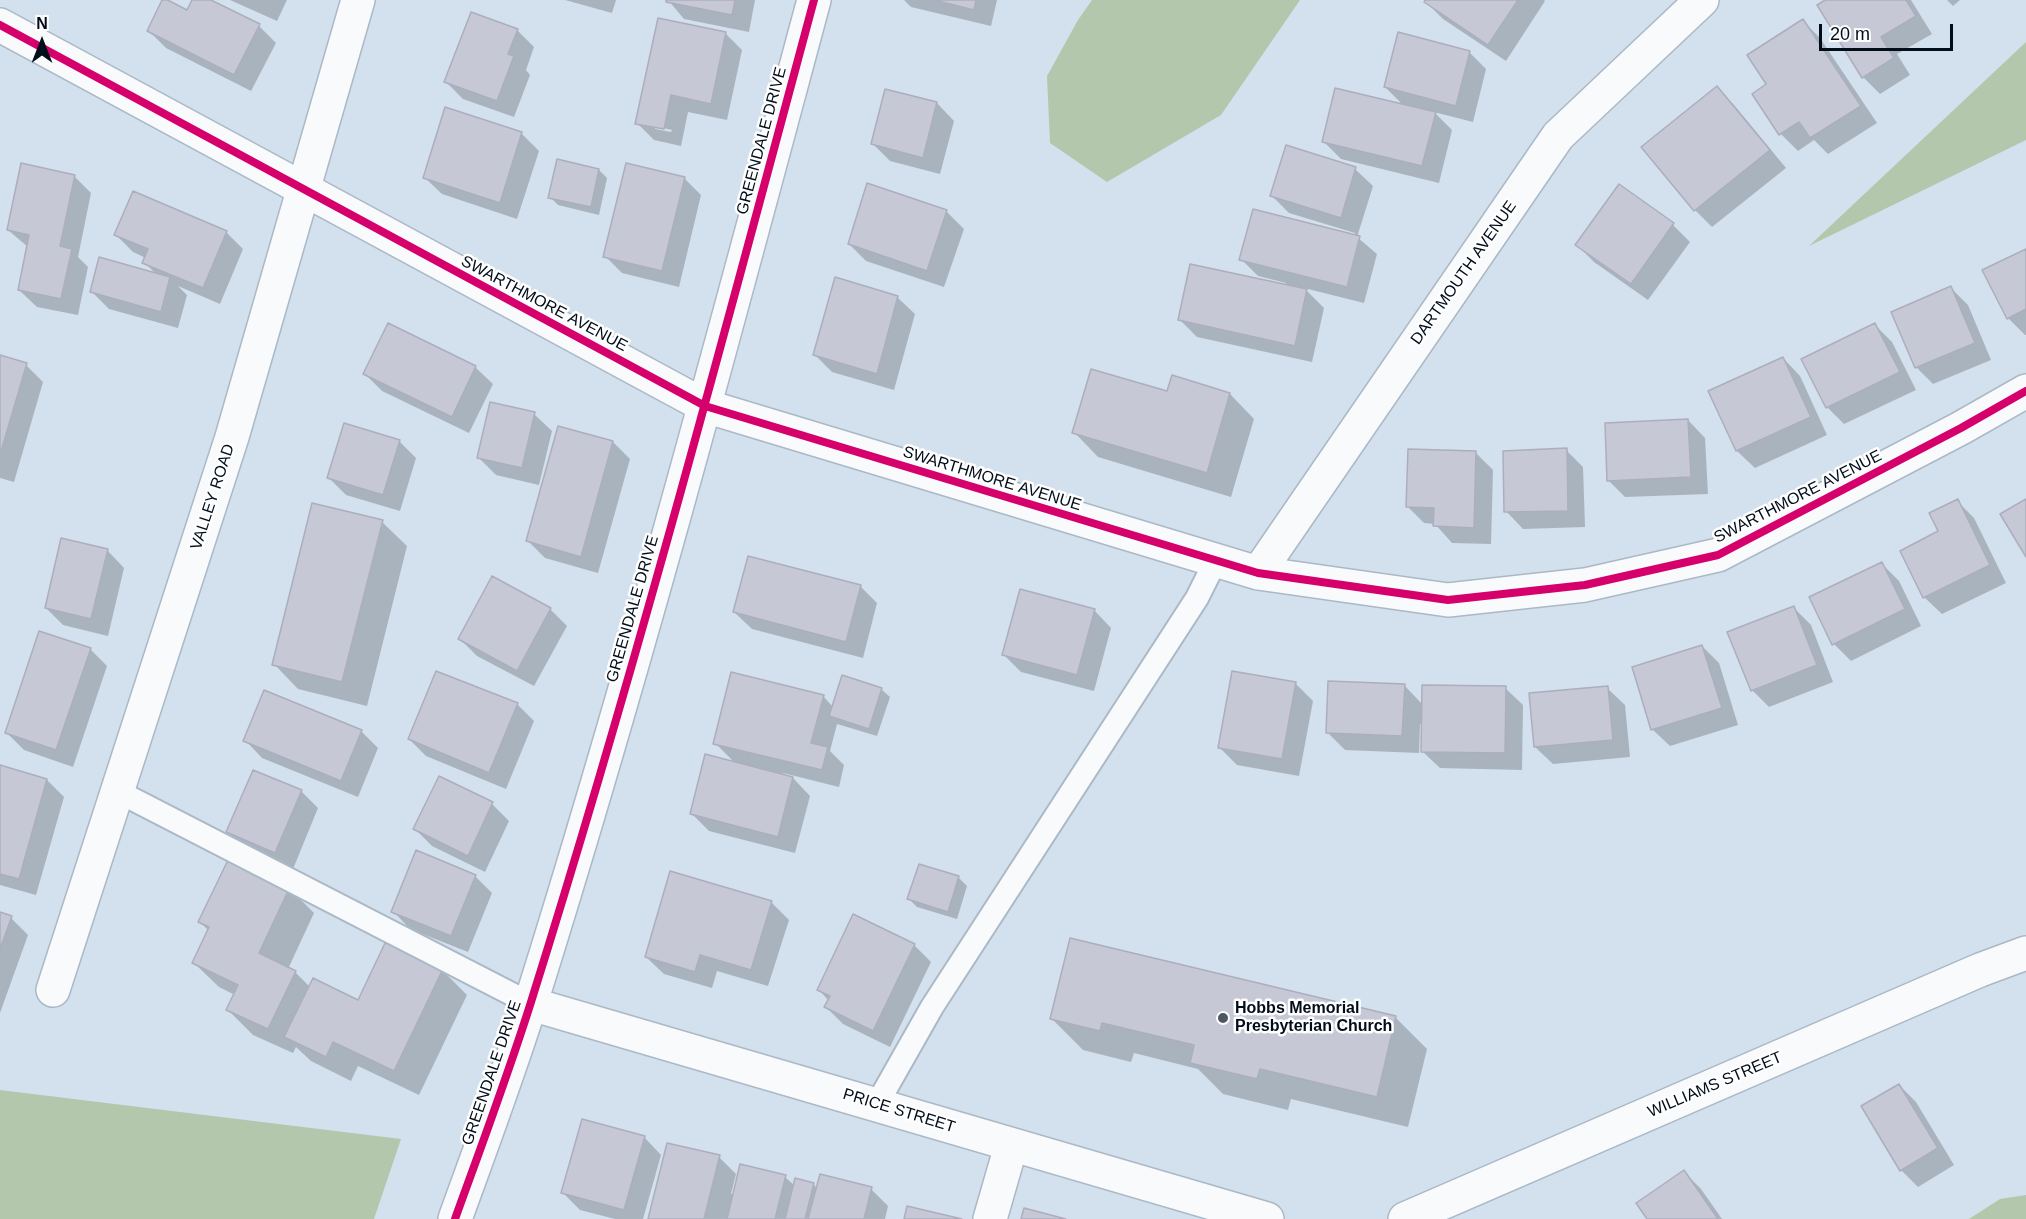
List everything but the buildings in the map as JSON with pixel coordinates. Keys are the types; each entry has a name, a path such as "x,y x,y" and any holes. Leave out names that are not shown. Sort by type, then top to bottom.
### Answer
{"street":[{"name":"VALLEY ROAD","path":"53,990 232,437 358,0"},
{"name":"GREENDALE DRIVE","path":"455,1219 531,1004 630,670 705,406 814,0"},
{"name":"DARTMOUTH AVENUE","path":"1258,573 1558,136 1702,0"},
{"name":"SWARTHMORE AVENUE","path":"0,25 705,406 1258,573 1448,600 1585,585 1718,555 2026,391"},
{"name":"WILLIAMS STREET","path":"1405,1219 1969,975 2026,953"},
{"name":"PRICE STREET","path":"531,1004 1267,1219"},
{"path":"990,1219 1011,1146"}],"lane":[{"path":"877,1104 932,1006 1197,598 1216,560"},
{"path":"117,791 531,1004"}],"green space":[{"path":"1092,0 1300,0 1221,115 1107,182 1050,143 1047,76 1078,20"},
{"path":"2026,42 2026,140 1809,246"},
{"path":"0,1090 401,1139 374,1219 0,1219"},
{"path":"2026,1195 2026,1219 1969,1219 2000,1199"}],"cycle path":[{"path":"455,1219 522,1029 606,753 678,502 814,0"},
{"path":"0,25 705,406 1258,573 1448,600 1585,585 1718,555 1961,428 2026,391"}],"place":[{"name":"Hobbs Memorial Presbyterian Church","path":"1223,1018"}]}
